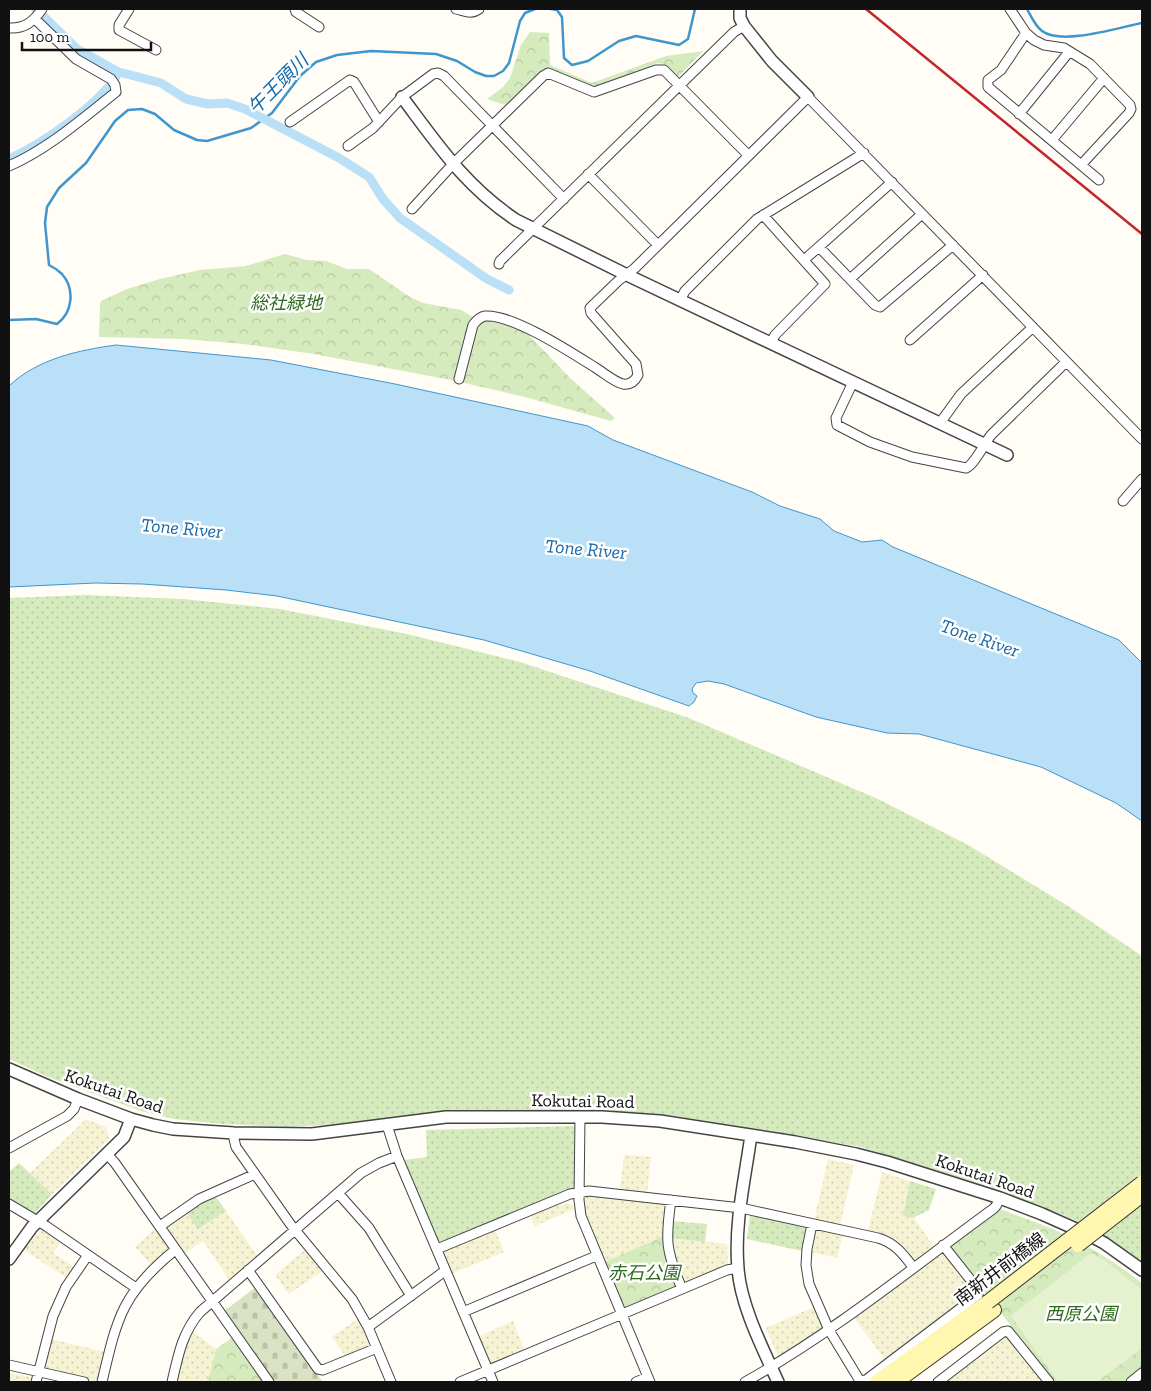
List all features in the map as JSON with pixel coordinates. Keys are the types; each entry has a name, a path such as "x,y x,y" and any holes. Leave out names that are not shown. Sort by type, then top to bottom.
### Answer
{"main road":[{"name":"南新井前橋線","path":"896,1382 1142,1183"},
{"name":"南新井前橋線","path":"877,1382 991,1306 1142,1195"}],"street":[{"path":"129,9 119,25 119,30 156,50"},
{"path":"295,9 296,12 319,27"},
{"path":"456,9 469,13 475,13 479,9"},
{"path":"740,9 740,18 744,26 772,61 1142,439"},
{"path":"1010,9 1026,33 1034,40 1044,45 1064,48 1090,64 1130,105 1131,109 1081,165"},
{"path":"9,28 20,27 38,15 76,59 111,79 116,85 116,92 80,122 31,155 9,166"},
{"path":"499,264 679,85 734,32 744,26"},
{"path":"1026,33 1001,70 987,82 990,90 1099,180"},
{"path":"1019,114 1069,52"},
{"path":"412,209 453,164 548,73 591,92 658,69 664,70 748,156"},
{"path":"348,146 379,122 402,97 433,74 438,73 444,76 564,198"},
{"path":"1052,140 1104,78"},
{"path":"290,122 350,80 354,82 379,122"},
{"path":"402,97 453,164 482,195 532,230 1007,455"},
{"path":"459,379 473,325 479,318 484,316 521,325 618,382 624,384 631,383 638,375 636,364 589,310 658,245 808,97"},
{"path":"680,300 685,291 763,215 864,153"},
{"path":"588,174 658,245"},
{"path":"804,260 892,182"},
{"path":"850,279 922,214"},
{"path":"763,215 825,284 775,334 771,343"},
{"path":"819,247 875,305 880,307 953,245"},
{"path":"910,340 983,275"},
{"path":"940,424 961,394 1033,327"},
{"path":"853,382 836,418 835,423 839,427 870,442 912,457 962,468 972,465 984,444 1066,362"},
{"path":"1123,501 1142,479"},
{"name":"Kokutai Road","path":"9,1069 78,1100 153,1126 173,1129 234,1133 312,1134 387,1126 446,1117 580,1117 637,1119 751,1135 856,1154 1000,1198 1087,1234 1104,1243 1142,1270"},
{"path":"9,1148 67,1116 78,1100"},
{"path":"580,1117 579,1192 581,1216 649,1380 636,1382"},
{"path":"9,1259 23,1238 38,1221 124,1137 131,1119"},
{"path":"387,1126 397,1156 493,1382"},
{"path":"234,1133 236,1147 255,1174 295,1230 344,1288 368,1327 391,1382"},
{"path":"751,1135 738,1237 738,1268 747,1309 778,1382"},
{"path":"107,1154 160,1226 269,1382"},
{"path":"172,1382 182,1341 195,1318 212,1301 367,1169 397,1156"},
{"path":"160,1226 199,1199 255,1174"},
{"path":"437,1249 579,1192 589,1191 741,1208 885,1240 897,1248 913,1268"},
{"path":"338,1193 369,1228 410,1296"},
{"path":"746,1382 829,1330 993,1209 1000,1198"},
{"path":"671,1200 667,1244 672,1264 682,1289"},
{"path":"9,1204 38,1221 136,1288"},
{"path":"812,1224 807,1249 807,1276 829,1330 860,1381 866,1380 978,1295 977,1288 944,1245"},
{"path":"102,1382 117,1322 126,1302 136,1288 175,1250"},
{"path":"36,1382 55,1310 66,1288 88,1256"},
{"path":"463,1312 596,1256"},
{"path":"460,1382 727,1270 738,1268"},
{"path":"248,1270 318,1369 323,1370 377,1348"},
{"path":"368,1327 446,1272"},
{"path":"938,1382 1003,1332 1008,1331 1046,1381"},
{"path":"9,1364 84,1382"},
{"path":"1131,1382 1142,1373"}],"shaded area":[{"path":"86,1119 106,1127 109,1139 52,1194 30,1173"},
{"path":"624,1155 651,1157 647,1193 620,1190"},
{"path":"828,1159 854,1165 840,1226 814,1221"},
{"path":"882,1172 910,1181 903,1216 915,1219 934,1247 918,1259 912,1259 905,1248 891,1237 868,1231"},
{"path":"587,1195 663,1203 666,1207 664,1236 604,1262 586,1217 583,1198"},
{"path":"567,1203 573,1205 574,1209 535,1226 530,1215 556,1204 560,1206"},
{"path":"226,1211 258,1257 230,1281 203,1241 184,1254 167,1231 168,1225 186,1212 198,1229"},
{"path":"43,1228 61,1241 53,1253 76,1268 68,1279 24,1250"},
{"path":"156,1228 169,1245 168,1250 152,1266 135,1247"},
{"path":"495,1229 504,1252 451,1274 443,1255 445,1250"},
{"path":"820,1229 843,1234 837,1258 810,1252 815,1232"},
{"path":"671,1238 727,1244 728,1266 688,1283 683,1281 676,1264"},
{"path":"306,1249 324,1270 289,1294 275,1275"},
{"path":"940,1253 946,1254 973,1289 973,1295 885,1360 853,1316"},
{"path":"814,1307 823,1326 822,1330 779,1359 766,1328"},
{"path":"359,1318 371,1343 368,1347 346,1357 332,1337"},
{"path":"513,1321 525,1351 493,1365 488,1363 477,1337"},
{"path":"191,1330 216,1349 208,1382 175,1382 183,1349"},
{"path":"1004,1335 1009,1336 1039,1375 1037,1382 943,1382"},
{"path":"51,1339 105,1352 100,1377 95,1381 47,1369 44,1365"},
{"path":"9,1373 29,1377 33,1382 9,1382"}],"green space":[{"path":"530,32 549,33 550,65 592,83 666,56 703,51 679,76 674,76 662,64 658,63 592,87 546,68 505,105 487,99 503,87 510,78 521,45"},
{"name":"総社緑地","path":"285,254 307,260 326,261 347,269 369,269 410,297 423,303 461,310 473,317 481,314 491,314 491,322 510,326 528,334 570,378 615,418 611,421 525,397 456,381 314,354 243,344 184,339 99,337 101,301 127,289 200,270 246,266"},
{"path":"86,595 183,599 280,609 407,634 520,662 689,718 878,799 968,845 1071,908 1142,956 1142,1261 1094,1229 1061,1214 861,1147 675,1116 627,1112 479,1111 440,1113 350,1124 285,1127 222,1124 174,1119 141,1111 48,1077 9,1059 9,598"},
{"path":"576,1126 574,1187 572,1189 443,1243 437,1240 404,1160 427,1157 426,1130"},
{"path":"19,1163 52,1194 35,1213 9,1200 9,1172"},
{"path":"910,1181 936,1189 929,1210 913,1218 903,1216"},
{"path":"215,1196 226,1211 198,1229 186,1212"},
{"name":"西原公園","path":"1000,1209 1074,1239 1114,1263 1142,1283 1142,1368 1124,1382 1054,1382 952,1249 952,1243"},
{"path":"750,1214 805,1226 807,1230 802,1251 747,1239"},
{"path":"672,1221 707,1224 705,1242 671,1238"},
{"name":"赤石公園","path":"664,1236 666,1259 677,1284 675,1288 627,1308 623,1306 604,1262"},
{"path":"1091,1253 1107,1262 1142,1290 1142,1348 1097,1382 1058,1382 1011,1316"},
{"path":"256,1287 322,1381 274,1382 224,1311"},
{"path":"233,1337 265,1382 208,1382 216,1349"}],"water":[{"name":"Tone River","path":"116,345 271,360 395,384 588,426 613,440 752,492 780,506 820,519 834,531 862,542 882,540 893,547 1119,640 1142,663 1142,821 1116,803 1041,767 919,734 887,733 816,717 724,684 708,681 696,683 692,689 693,693 697,696 689,706 590,671 484,640 277,596 142,584 95,583 9,587 9,386 45,362 73,353"}],"waterway":[{"path":"36,9 77,49 119,72 161,83 186,99 208,104 227,103 245,109 339,158 369,177 383,199 400,218 487,279 509,290"},
{"name":"午王頭川","path":"9,320 36,319 57,324 66,313 70,300 69,286 62,274 49,265 45,223 47,207 59,188 86,163 115,121 128,110 142,109 155,114 174,130 197,140 207,141 251,128 272,113 300,76 316,62 337,55 371,51 436,54 457,61 475,72 486,76 494,76 503,71 509,63 520,21 525,13 535,9"},
{"name":"午王頭川","path":"551,9 557,10 562,17 564,58 572,65 588,61 619,41 636,36 679,45 688,39 695,9"},
{"name":"午王頭川","path":"1027,9 1035,24 1042,31 1063,37 1091,34 1142,23"},
{"path":"9,159 37,144 67,124 107,89 116,77"}],"railway":[{"path":"866,9 1142,234"}]}
